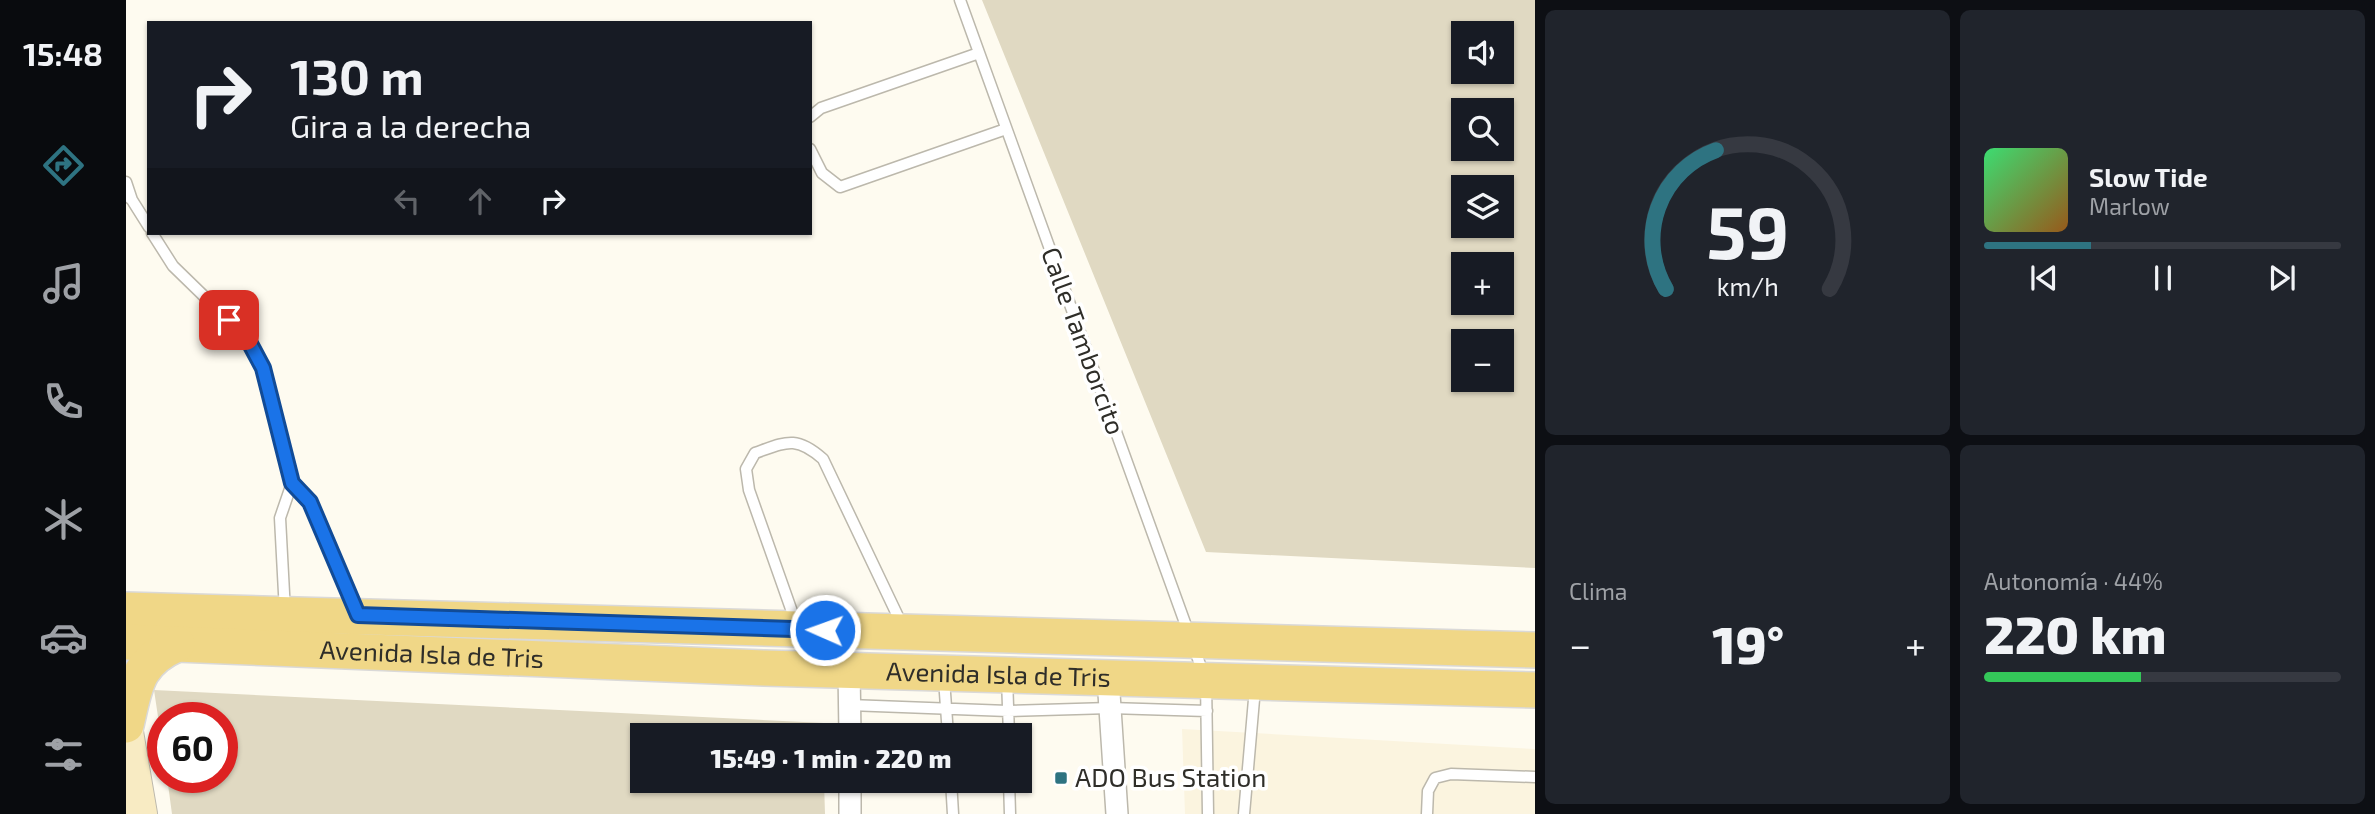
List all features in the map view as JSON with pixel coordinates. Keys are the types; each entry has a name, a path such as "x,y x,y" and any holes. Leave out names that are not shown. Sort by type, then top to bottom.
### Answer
{"main road":[{"name":"Avenida Isla de Tris","path":"135,615 358,615 1535,650"},
{"name":"Avenida Isla de Tris","path":"126,642 1006,675 1109,693 1207,696 1256,682 1535,690"},
{"path":"141,814 126,726 136,684 145,664 158,652 177,644"}],"street":[{"path":"849,670 850,723"},
{"path":"1109,693 1116,814"},
{"path":"850,793 850,814"}],"lane":[{"name":"Calle Tamborcito","path":"960,0 1191,640 1207,696 1208,814"},
{"path":"812,115 821,108 979,54"},
{"path":"812,153 822,173 840,187 1006,129"},
{"path":"126,182 129,198 147,224"},
{"path":"153,235 173,266 247,338 263,368 292,483 310,502 358,615"},
{"path":"798,629 749,490 746,469 755,453 790,440 809,447 823,459 906,632"},
{"path":"285,615 280,518 292,483"},
{"path":"944,673 947,723"},
{"path":"1006,675 1008,723"},
{"path":"1244,814 1256,682"},
{"path":"849,705 1008,711 1109,693"},
{"path":"1427,814 1427,791 1436,778 1451,774 1535,777"},
{"path":"952,793 953,814"},
{"path":"1009,793 1010,814"}],"shaded area":[{"path":"982,0 1535,0 1535,568 1206,552"},
{"path":"154,690 824,723 630,723 630,793 824,793 825,814 172,814 169,793 238,793 238,702 156,702"},
{"path":"1182,729 1535,749 1535,814 1185,814"}],"place":[{"name":"ADO Bus Station","path":"1061,778"}],"route":[{"path":"229,320 247,338 263,368 292,483 310,502 358,615 825,630"}]}
